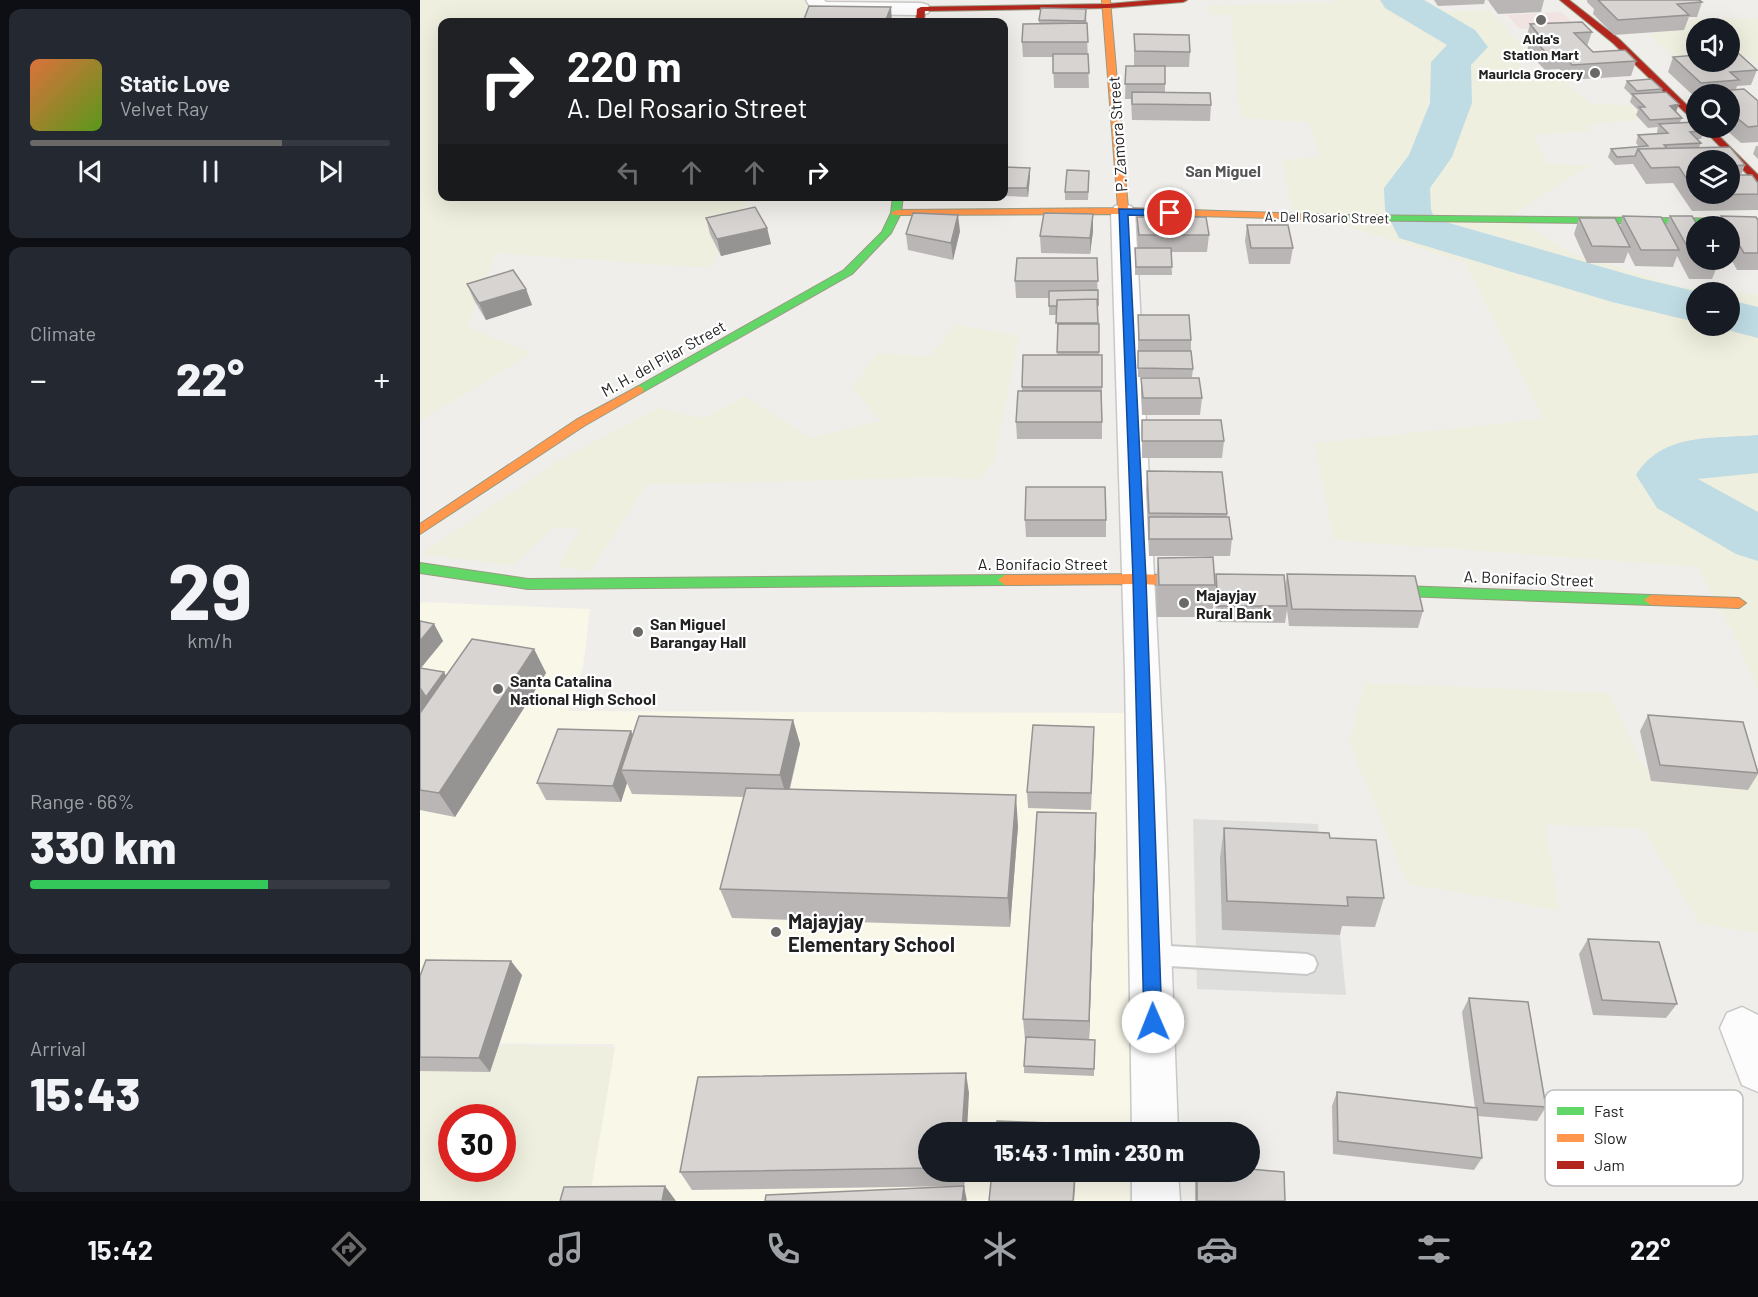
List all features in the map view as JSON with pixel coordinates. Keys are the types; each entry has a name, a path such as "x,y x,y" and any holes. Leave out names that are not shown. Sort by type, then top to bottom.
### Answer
{"main road":[{"path":"920,16 1183,0"},
{"path":"1564,0 1640,61 1686,108"},
{"name":"P. Zamora Street","path":"1107,3 1123,212"},
{"path":"1716,138 1758,180"},
{"name":"M. H. del Pilar Street","path":"420,530 580,423 848,272 886,233 896,213 897,201"},
{"name":"A. Del Rosario Street","path":"896,213 1123,212 1334,218 1758,222"},
{"name":"A. Bonifacio Street","path":"420,568 528,584 1140,579 1211,582"},
{"name":"A. Bonifacio Street","path":"1354,589 1739,603"}],"street":[{"path":"818,4 920,16"},
{"name":"P. Zamora Street","path":"1123,212 1140,579 1155,1122"},
{"path":"1742,1028 1758,1070"},
{"path":"1155,1182 1156,1201"}],"lane":[{"path":"1152,955 1307,964"}],"shaded area":[{"name":"Aida's Station Mart","path":"1562,12 1575,26 1520,29 1507,15"},
{"name":"Majayjay Elementary School","path":"420,603 590,609 583,667 568,711 1135,713 1130,1122 918,1122 918,1182 1130,1182 1129,1201 589,1201 614,1044 420,1043"},
{"path":"1193,819 1318,824 1322,868 1339,926 1346,995 1197,989"}],"green space":[{"path":"420,0 806,0 813,11 812,18 438,18 438,201 748,201 709,268 496,253 467,327 532,353 420,421"},
{"path":"1334,0 1425,0 1449,12 1489,10 1526,51 1508,55 1531,74 1555,74 1592,104 1630,105 1643,119 1586,125 1588,132 1534,135 1546,164 1590,165 1511,216 1574,254 1686,287 1686,336 1740,336 1740,293 1758,295 1758,692 1735,637 1697,567 1333,540 1315,443 1543,419 1464,262 1291,209 1282,160 1320,157 1309,122 1240,118 1231,15 1211,15 1205,6 1334,2"},
{"path":"1740,18 1758,18 1758,66 1749,57 1740,57"},
{"path":"1686,24 1686,60 1680,60 1648,35"},
{"path":"956,325 1019,336 995,460 979,480 943,477 646,485 590,572 557,566 580,529 554,527 513,566 421,554 558,461 658,408 704,418 745,396 811,438 881,421 852,387 878,353 930,356"},
{"path":"1364,683 1609,693 1643,767 1758,768 1758,933 1700,924 1642,828 1546,825 1559,910 1408,884 1349,743"},
{"path":"420,1044 615,1047 589,1201 420,1201"}],"building":[{"path":"1598,0 1699,0 1702,2 1677,4 1689,15 1618,20"},
{"path":"809,6 891,7 887,18 804,18"},
{"path":"1041,8 1086,9 1085,21 1039,20"},
{"path":"1582,22 1592,32 1574,33 1593,52 1625,50 1636,61 1572,65 1563,54 1548,55 1531,36 1539,35 1530,24"},
{"path":"1087,23 1088,42 1022,42 1023,24"},
{"path":"1134,34 1189,35 1190,52 1135,51"},
{"path":"1053,54 1088,54 1089,73 1053,73"},
{"path":"1740,55 1757,70 1740,71"},
{"path":"1686,56 1686,69 1673,57"},
{"path":"1126,66 1165,66 1165,84 1125,84"},
{"path":"1689,72 1730,72 1739,80 1701,83"},
{"path":"1651,79 1662,89 1637,91 1627,81"},
{"path":"1740,89 1744,89 1758,101 1758,126 1748,127 1740,120"},
{"path":"1132,92 1210,93 1211,105 1132,104"},
{"path":"1666,92 1679,104 1670,106 1682,118 1650,120 1639,107 1645,107 1632,94"},
{"path":"1686,122 1686,138 1696,138 1701,143 1638,149 1635,156 1617,157 1611,149 1648,146 1638,135 1668,133 1659,124"},
{"path":"1730,147 1732,150 1686,150 1686,178 1679,167 1651,168 1638,149"},
{"path":"1008,167 1030,168 1027,188 1008,188"},
{"path":"1067,170 1089,171 1088,192 1065,192"},
{"path":"1740,175 1752,175 1758,183 1758,194 1740,194"},
{"path":"755,207 767,228 717,239 706,218"},
{"path":"913,213 958,215 951,243 906,234"},
{"path":"1044,213 1093,214 1090,238 1040,236"},
{"path":"1623,216 1661,217 1679,250 1641,250"},
{"path":"1670,216 1686,216 1686,244"},
{"path":"1137,217 1206,217 1209,235 1139,235"},
{"path":"1740,217 1756,217 1758,220 1758,253 1744,253 1740,246"},
{"path":"1579,218 1615,218 1630,247 1592,246"},
{"path":"1247,225 1288,225 1293,248 1251,248"},
{"path":"1135,248 1171,248 1172,267 1136,267"},
{"path":"1017,258 1097,258 1098,281 1015,281"},
{"path":"513,270 526,289 479,303 467,284"},
{"path":"1098,290 1098,306 1097,299 1057,300 1057,306 1049,306 1049,291"},
{"path":"1097,299 1098,323 1056,323 1057,300"},
{"path":"1138,315 1189,315 1191,340 1139,340"},
{"path":"1058,324 1099,324 1099,352 1057,352"},
{"path":"1138,351 1191,351 1193,369 1138,368"},
{"path":"1023,355 1102,355 1102,387 1022,387"},
{"path":"1141,378 1199,378 1202,398 1143,398"},
{"path":"1018,391 1101,391 1102,422 1016,422"},
{"path":"1142,420 1221,420 1224,441 1142,441"},
{"path":"1147,471 1222,472 1227,514 1149,513"},
{"path":"1026,487 1105,487 1106,520 1025,520"},
{"path":"1149,517 1229,517 1232,539 1149,539"},
{"path":"1213,557 1215,585 1159,585 1158,558"},
{"path":"1216,574 1284,575 1287,606 1218,606"},
{"path":"1287,574 1415,576 1423,611 1292,609"},
{"path":"420,621 434,624 420,641"},
{"path":"472,639 534,649 439,793 420,790 420,713"},
{"path":"420,668 444,672 426,697 420,688"},
{"path":"1648,715 1743,722 1758,773 1660,765"},
{"path":"639,716 793,720 780,775 621,770"},
{"path":"1033,725 1094,727 1091,793 1027,792"},
{"path":"558,729 631,731 613,786 537,783"},
{"path":"746,788 1016,795 1008,898 720,889"},
{"path":"1037,812 1096,813 1089,1021 1023,1019"},
{"path":"1224,828 1329,833 1330,838 1376,840 1384,898 1347,897 1348,906 1227,901"},
{"path":"1588,939 1659,942 1677,1004 1602,1000"},
{"path":"426,960 511,961 479,1058 420,1057 420,976"},
{"path":"1469,998 1528,1002 1545,1107 1484,1103"},
{"path":"1026,1037 1095,1040 1094,1069 1024,1066"},
{"path":"966,1073 963,1122 918,1122 918,1168 680,1172 698,1077"},
{"path":"1337,1092 1477,1108 1482,1158 1338,1141"},
{"path":"1260,1170 1284,1172 1285,1201 1197,1201 1197,1182 1260,1182"},
{"path":"991,1182 1074,1182 1073,1201 989,1201"},
{"path":"665,1186 662,1201 560,1201 564,1187"},
{"path":"964,1186 962,1201 765,1201 766,1195"}],"waterway":[{"path":"1398,0 1462,38 1469,47 1451,62 1451,103 1430,157 1407,188 1408,210 1416,228 1630,291 1686,305"},
{"path":"1740,318 1758,323"},
{"path":"1758,454 1684,460 1665,475 1678,494 1758,539"}],"traffic: fast":[{"path":"639,390 848,272 886,233 896,213 897,201"},
{"path":"1337,218 1758,222"},
{"path":"420,568 528,584 1005,580"},
{"path":"1374,590 1651,600"}],"traffic: slow":[{"path":"1106,0 1123,211"},
{"path":"896,213 1123,211 1337,218"},
{"path":"420,530 580,423 639,390"},
{"path":"1005,580 1140,579 1200,582"},
{"path":"1651,600 1739,603"}],"traffic: jam":[{"path":"920,18 921,9 1108,6 1183,0"},
{"path":"1564,0 1616,41 1686,108"},
{"path":"1716,138 1758,180"}],"place":[{"name":"Aida's Station Mart","path":"1541,20"},
{"name":"Mauricia Grocery","path":"1595,73"},
{"name":"Majayjay Rural Bank","path":"1184,603"},
{"name":"San Miguel Barangay Hall","path":"638,632"},
{"name":"Santa Catalina National High School","path":"498,689"},
{"name":"Majayjay Elementary School","path":"776,932"}],"district":[{"name":"San Miguel","path":"1223,170"}],"route":[{"path":"1153,1022 1140,579 1123,212 1170,213"}]}
